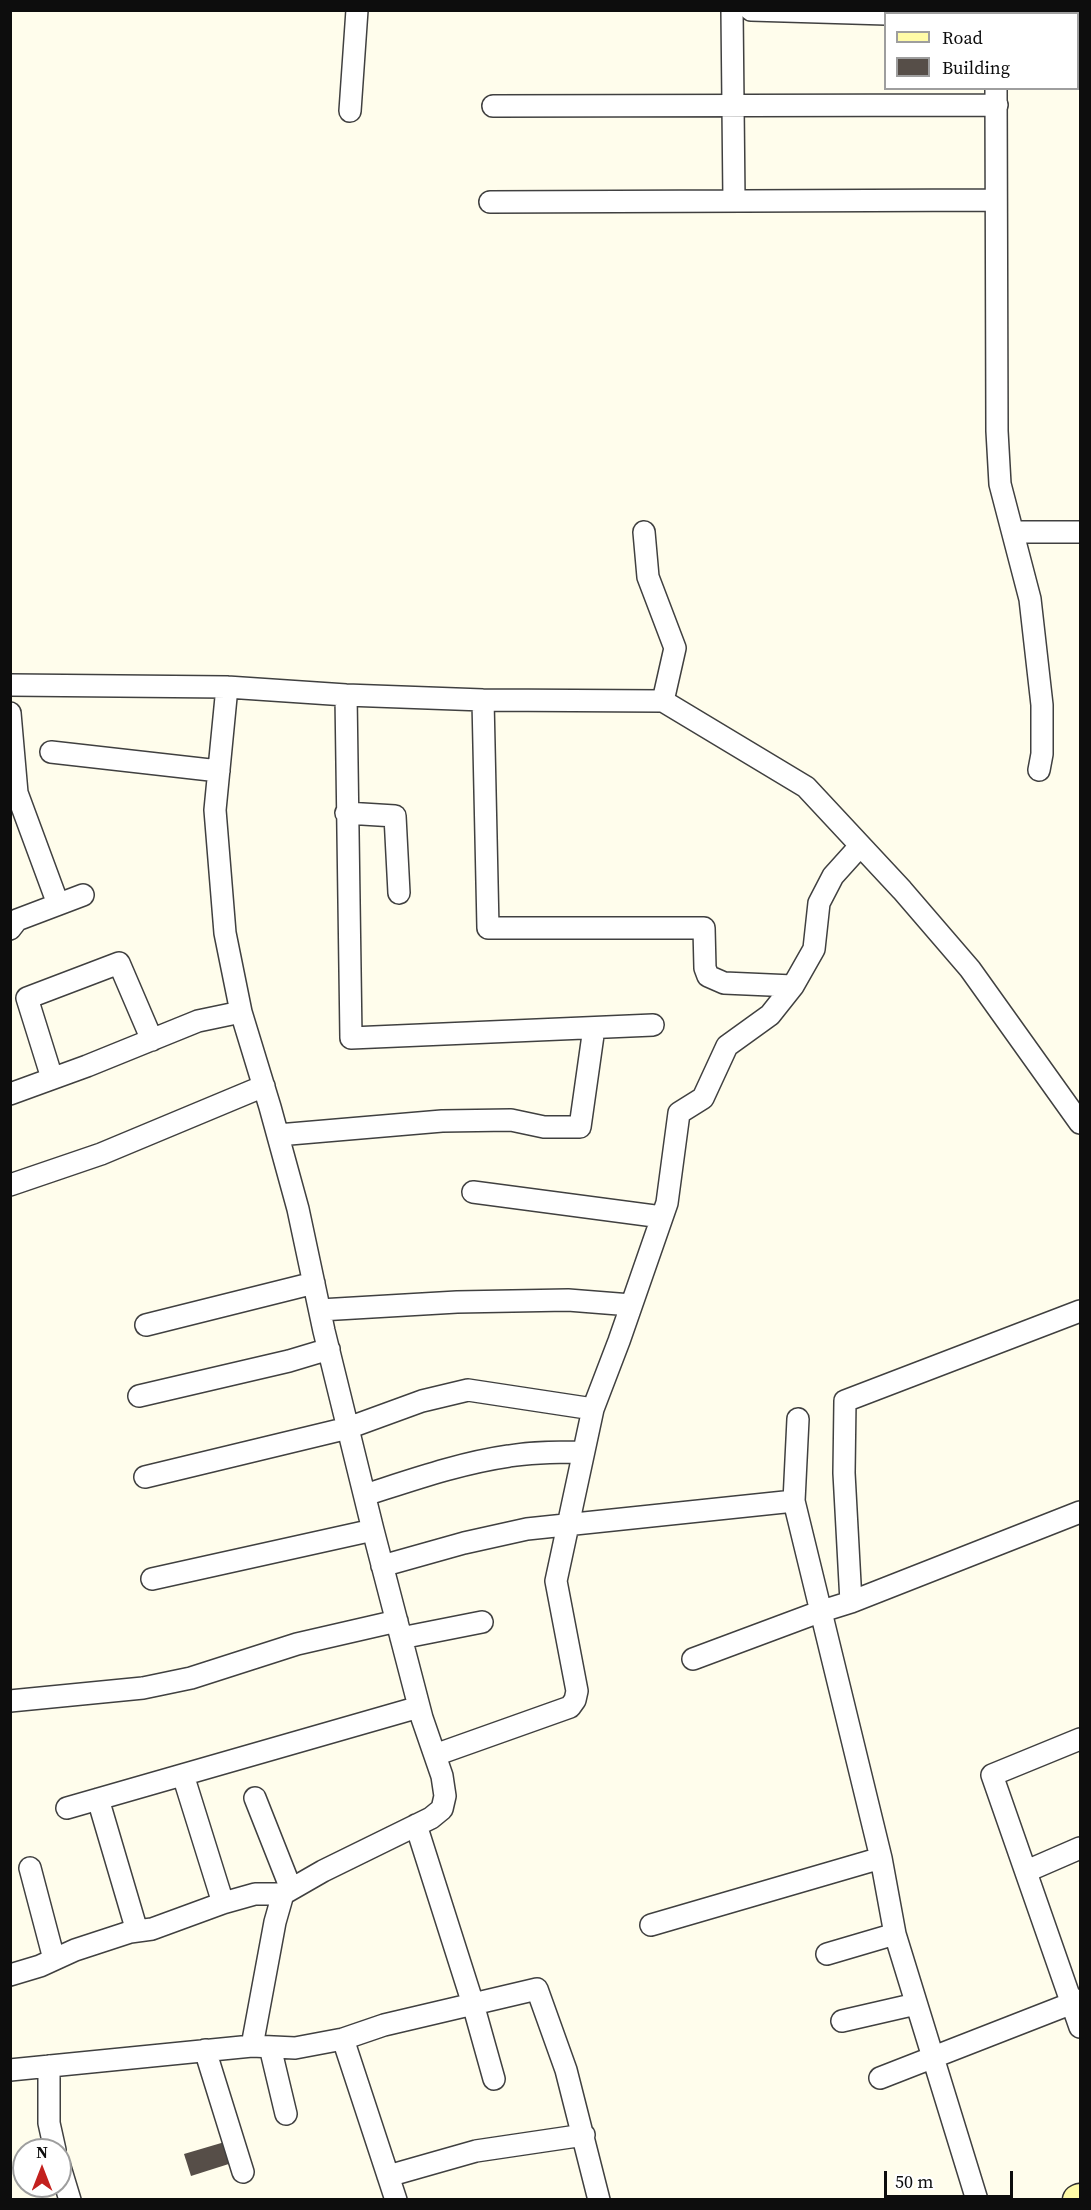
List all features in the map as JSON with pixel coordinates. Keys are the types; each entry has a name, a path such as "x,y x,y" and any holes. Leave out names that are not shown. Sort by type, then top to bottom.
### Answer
{"street":[{"path":"350,111 357,10"},
{"path":"732,10 734,201"},
{"path":"751,10 884,14"},
{"path":"493,106 733,105 997,97 997,431 1000,484 1030,599 1042,705 1042,754 1039,770"},
{"path":"490,202 996,200"},
{"path":"644,532 648,577 675,648 663,701"},
{"path":"1013,532 1080,532"},
{"path":"10,685 227,687 346,695 483,700 663,701 806,787 970,969 1080,1123"},
{"path":"10,1975 75,1950 137,1931 152,1929 223,1903 255,1894 287,1892 323,1871 431,1818 442,1809 446,1796 442,1776 419,1707 382,1566 329,1349 298,1209 241,1012 225,933 215,810 227,687"},
{"path":"346,695 351,1038 653,1025"},
{"path":"483,700 488,928 704,928 705,968 708,976 724,983 793,986"},
{"path":"10,712 17,793 58,904"},
{"path":"51,752 219,771"},
{"path":"346,813 395,816 399,893"},
{"path":"435,1755 570,1707 575,1700 577,1691 556,1581 593,1409 667,1203 679,1113 703,1098 727,1046 770,1015 793,986 814,949 819,903 833,876 860,846"},
{"path":"10,929 17,920 83,895"},
{"path":"52,1078 27,998 119,963 152,1040"},
{"path":"10,1094 198,1021 241,1012"},
{"path":"278,1135 442,1121 511,1120 544,1127 580,1127 594,1028"},
{"path":"10,1185 101,1154 264,1086"},
{"path":"473,1192 662,1217"},
{"path":"147,1325 314,1283"},
{"path":"320,1310 457,1302 568,1300 631,1305"},
{"path":"851,1602 844,1473 845,1401 1080,1311"},
{"path":"139,1396 289,1361 329,1349"},
{"path":"145,1477 348,1428 422,1401 468,1390 593,1409"},
{"path":"798,1419 794,1501 819,1612 832,1654 881,1858 895,1934 977,2199"},
{"path":"364,1495 450,1469 507,1456 583,1452"},
{"path":"382,1566 527,1529 794,1501"},
{"path":"693,1659 851,1602 1080,1512"},
{"path":"152,1578 373,1530"},
{"path":"10,1701 143,1688 191,1678 297,1644 399,1630 482,1622"},
{"path":"67,1808 419,1707"},
{"path":"1080,1739 992,1775 1076,2002 1080,2027"},
{"path":"183,1775 223,1903"},
{"path":"255,1798 287,1892 275,1922 261,2046 286,2114"},
{"path":"98,1799 137,1931"},
{"path":"416,1825 473,2004 494,2079"},
{"path":"1027,1871 1080,1848"},
{"path":"651,1925 881,1858"},
{"path":"30,1868 54,1959"},
{"path":"826,1954 895,1934"},
{"path":"10,2070 205,2050 261,2046 295,2048 343,2039 384,2025 537,1989 566,2070 599,2199"},
{"path":"880,2078 1076,2002"},
{"path":"842,2021 916,2004"},
{"path":"343,2039 396,2199"},
{"path":"205,2050 243,2172"},
{"path":"49,2066 49,2123 52,2138"},
{"path":"388,2176 476,2151 584,2135"}],"building":[{"path":"228,2141 235,2162 191,2176 184,2154"}]}
